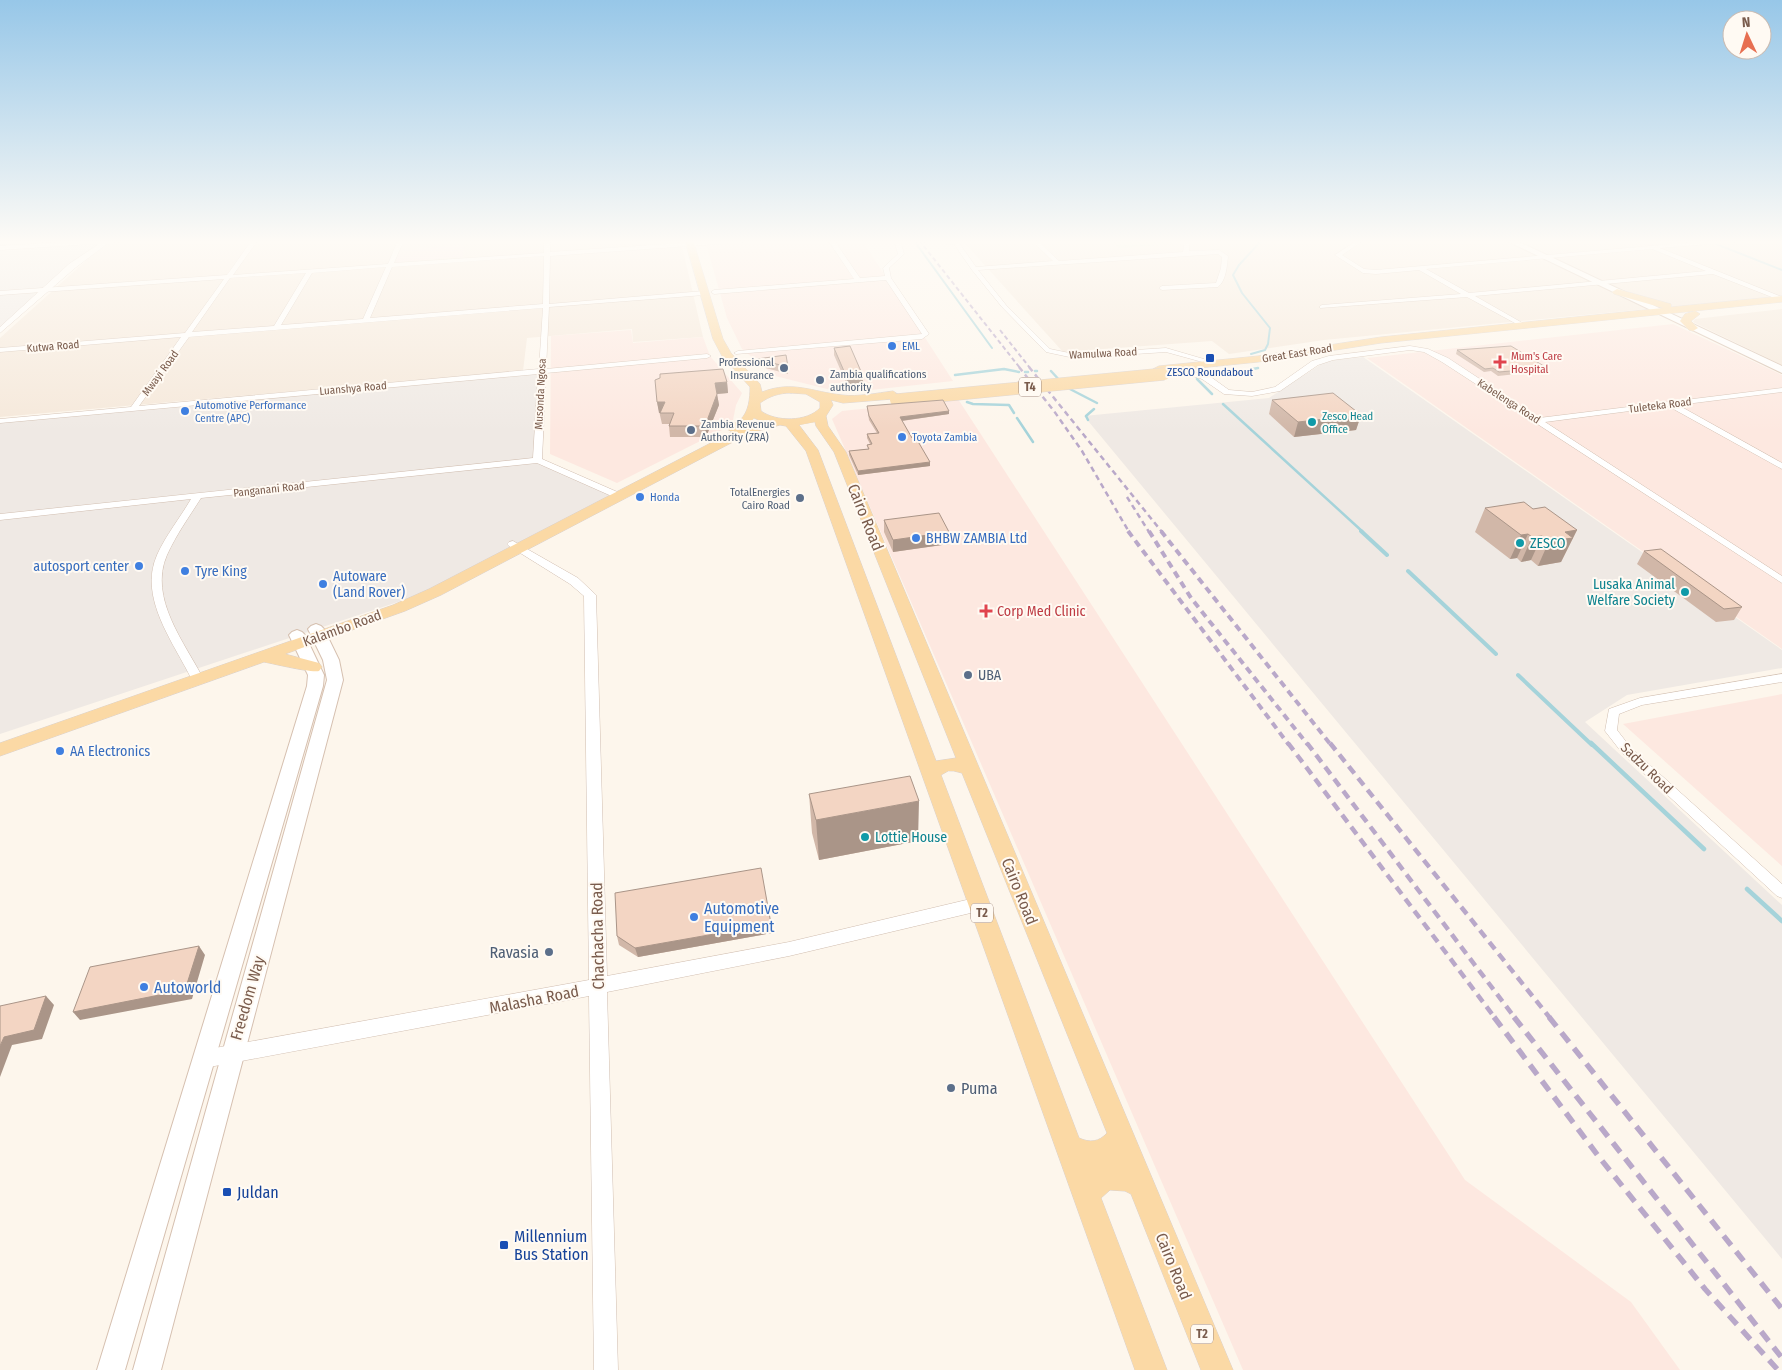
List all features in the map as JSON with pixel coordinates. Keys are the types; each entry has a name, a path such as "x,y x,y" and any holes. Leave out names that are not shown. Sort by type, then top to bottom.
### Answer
{"main road":[{"path":"711,304 718,339 730,359 756,386 755,405 758,415 784,422"},
{"path":"714,304 726,329"},
{"path":"1641,304 1782,370"},
{"path":"1656,304 1693,311 1685,321 1693,328"},
{"name":"Great East Road","path":"1222,365 1381,340 1756,304"},
{"name":"Great East Road","path":"784,422 807,420 823,412 846,405 895,398 1170,371 1415,341 1668,317 1693,311"},
{"path":"732,341 738,353 767,381 792,389"},
{"path":"755,405 770,392 792,389"},
{"name":"Great East Road","path":"792,389 843,399 895,398"},
{"name":"Cairo Road","path":"812,392 826,400 828,404 823,412 822,426 840,452 1217,1370"},
{"name":"Kalambo Road","path":"0,750 318,632 418,600 739,426 745,422 755,405"},
{"name":"Kalambo Road","path":"615,494 746,430 784,422"},
{"name":"Cairo Road","path":"784,422 812,450 1151,1370"},
{"path":"843,537 852,540 873,533"},
{"name":"Freedom Way","path":"147,1370 232,1054 336,680 335,671 318,632"},
{"name":"Kalambo Road","path":"0,741 196,676 263,657 299,639"},
{"name":"Freedom Way","path":"111,1370 314,686 316,675 299,639"},
{"path":"263,657 293,661 313,667"},
{"path":"922,750 944,753 954,750 959,744"},
{"path":"931,774 938,767 949,764 960,764 969,768"},
{"path":"1069,1147 1084,1154 1101,1154 1113,1147 1120,1135"},
{"path":"1087,1196 1095,1183 1110,1176 1125,1176 1140,1184"}],"street":[{"path":"0,331 28,304"},
{"name":"Mwayi Road","path":"134,408 209,304"},
{"path":"276,328 291,304"},
{"path":"366,320 373,304"},
{"name":"Kutwa Road","path":"0,350 570,304"},
{"path":"738,353 925,336 926,333 906,304"},
{"name":"Wamulwa Road","path":"1002,304 1043,347 1054,353 1074,356 1161,350 1185,354 1199,360 1222,365"},
{"path":"1322,307 1359,304"},
{"path":"1484,304 1524,326"},
{"name":"Musonda Ngosa","path":"538,460 546,306"},
{"name":"Kabelenga Road","path":"1170,371 1202,376 1228,392 1266,393 1277,389 1322,360 1352,354 1417,348 1434,352 1782,580"},
{"path":"1170,371 1185,362 1185,354"},
{"name":"Luanshya Road","path":"0,421 707,356"},
{"path":"1212,381 1210,375 1222,365"},
{"name":"Tuleteka Road","path":"1538,420 1782,390"},
{"path":"1670,404 1782,466"},
{"path":"538,460 615,494"},
{"name":"Panganani Road","path":"0,517 538,460"},
{"path":"196,676 162,607 156,578 161,557 197,497"},
{"name":"Chachacha Road","path":"516,546 583,588 590,596 606,1370"},
{"name":"Sadzu Road","path":"1782,678 1640,702 1613,712 1611,731 1627,751 1782,892"},
{"name":"Malasha Road","path":"204,1059 789,949 979,904"}],"shaded area":[{"path":"0,304 32,304 0,331"},
{"path":"38,304 695,304 703,337 633,342 632,329 527,338 523,371 0,417 0,338"},
{"path":"723,304 903,304 953,381 843,393 775,376 742,349 727,318"},
{"path":"1020,304 1699,304 1324,340 1229,354 1212,341 1063,352"},
{"path":"1782,309 1782,365 1693,322 1695,319"},
{"path":"1673,324 1782,375 1782,649 1367,358"},
{"path":"631,330 633,343 703,337 710,356 742,393 736,405 732,425 617,483 550,454 551,336"},
{"path":"1363,357 1782,650 1782,668 1627,695 1585,722 1782,905 1782,1259 1084,416 1269,398 1326,361"},
{"path":"538,371 535,460 620,493 434,590 0,734 0,420"},
{"path":"958,399 1465,1180 1631,1302 1680,1370 1243,1370 832,419 842,411"},
{"path":"1782,694 1782,866 1623,724"}],"building":[{"path":"850,346 863,376 847,378 834,348"},
{"name":"Mum's Care Hospital","path":"1511,346 1547,368 1499,372 1493,368 1485,369 1457,350"},
{"path":"786,355 788,367 757,359"},
{"path":"723,369 727,382 715,383 717,394 705,426 669,426 674,413 660,413 665,402 657,402 655,380 660,378 660,374"},
{"path":"1333,393 1361,415 1298,422 1272,400"},
{"name":"Toyota Zambia","path":"943,400 949,411 900,417 912,438 916,438 930,462 858,471 849,451 869,449 867,445 872,444 867,434 879,433 869,416 867,406"},
{"path":"1524,502 1533,509 1545,507 1577,530 1565,532 1573,538 1549,541 1542,536 1521,535 1485,508"},
{"path":"939,513 949,532 893,540 884,520"},
{"path":"1661,549 1742,607 1724,609 1644,551"},
{"path":"910,776 919,801 816,820 809,794"},
{"name":"Automotive Equipment","path":"761,868 771,924 635,948 617,936 615,893"},
{"name":"Autoworld","path":"199,946 185,990 73,1012 90,967"},
{"path":"46,996 34,1030 4,1037 0,1046 0,1006"}],"waterway":[{"path":"960,304 992,348"},
{"path":"1251,304 1270,328 1268,344 1265,350 1251,354"},
{"path":"1243,371 1258,368"},
{"path":"955,375 1004,369 1019,372"},
{"path":"1051,371 1061,382"},
{"path":"1197,379 1212,394"},
{"path":"1066,387 1097,403"},
{"path":"967,402 973,404 1009,405 1014,413"},
{"path":"1223,404 1363,532"},
{"path":"1088,420 1086,416 1094,409"},
{"path":"1017,418 1033,442"},
{"path":"1361,531 1387,555"},
{"path":"1408,571 1496,654"},
{"path":"1518,675 1592,745"},
{"path":"1591,743 1704,849"},
{"path":"1747,889 1782,921"}],"railway":[{"path":"969,304 1020,368"},
{"path":"1000,330 1030,368"},
{"path":"1019,367 1054,411 1082,451 1129,532"},
{"path":"1029,367 1162,532"},
{"path":"1127,497 1149,532"},
{"path":"1128,531 1289,745"},
{"path":"1149,531 1191,598 1308,745"},
{"path":"1161,531 1331,745"},
{"path":"1288,743 1495,1018"},
{"path":"1307,743 1515,1018"},
{"path":"1330,743 1550,1018"},
{"path":"1494,1017 1599,1157 1705,1289 1778,1370"},
{"path":"1514,1017 1782,1358"},
{"path":"1549,1017 1782,1309"}],"place":[{"name":"EML","path":"892,346"},
{"name":"ZESCO Roundabout","path":"1210,358"},
{"name":"Mum's Care Hospital","path":"1500,362"},
{"name":"Professional Insurance","path":"784,368"},
{"name":"Zambia qualifications authority","path":"820,380"},
{"name":"Automotive Performance Centre (APC)","path":"185,411"},
{"name":"Zesco Head Office","path":"1312,422"},
{"name":"Zambia Revenue Authority (ZRA)","path":"691,430"},
{"name":"Toyota Zambia","path":"902,437"},
{"name":"Honda","path":"640,497"},
{"name":"TotalEnergies Cairo Road","path":"800,498"},
{"name":"BHBW ZAMBIA Ltd","path":"916,538"},
{"name":"ZESCO","path":"1520,543"},
{"name":"autosport center","path":"139,566"},
{"name":"Tyre King","path":"185,571"},
{"name":"Autoware (Land Rover)","path":"323,584"},
{"name":"Lusaka Animal Welfare Society","path":"1685,592"},
{"name":"Corp Med Clinic","path":"986,611"},
{"name":"UBA","path":"968,675"},
{"name":"AA Electronics","path":"60,751"},
{"name":"Lottie House","path":"865,837"},
{"name":"Automotive Equipment","path":"694,917"},
{"name":"Ravasia","path":"549,952"},
{"name":"Autoworld","path":"144,987"},
{"name":"Puma","path":"951,1088"},
{"name":"Juldan","path":"227,1192"},
{"name":"Millennium Bus Station","path":"504,1245"}]}
